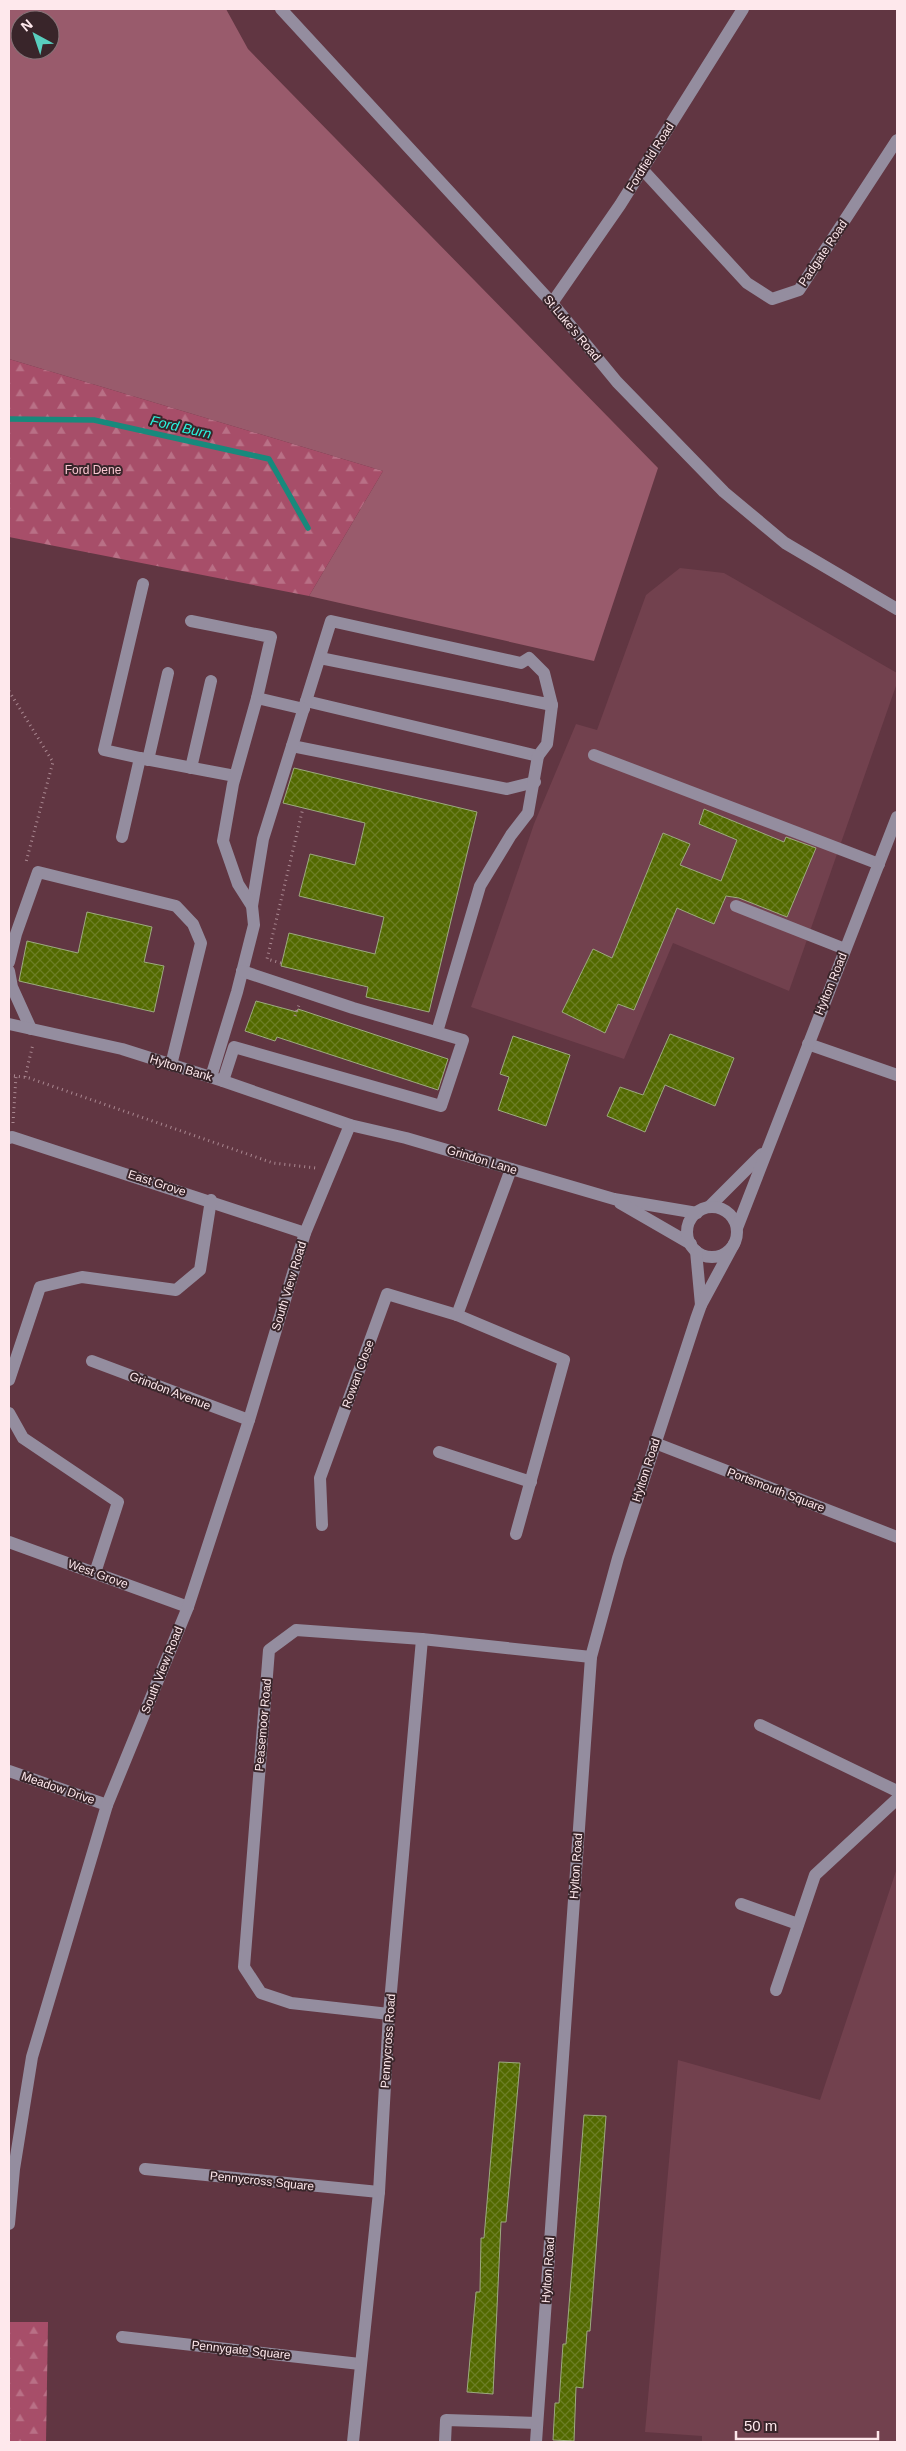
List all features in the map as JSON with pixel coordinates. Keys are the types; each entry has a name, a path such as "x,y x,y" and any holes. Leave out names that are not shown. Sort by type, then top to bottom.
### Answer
{"street":[{"name":"St Luke's Road","path":"281,9 552,303 617,382 724,492 785,543 897,609"},
{"name":"Fordfield Road","path":"552,303 642,170 744,9"},
{"name":"Padgate Road","path":"642,170 747,283 772,299 799,290 897,140"},
{"path":"143,584 104,750 235,776"},
{"path":"191,621 271,637 235,776 223,841 238,884 252,906"},
{"path":"210,1077 254,925 252,906 263,839 331,622 521,663 529,658 544,674 551,692 552,705 547,744 538,756 535,782 528,813 511,835 480,886 437,1032"},
{"path":"320,658 552,705"},
{"path":"122,837 168,672"},
{"path":"191,768 211,681"},
{"path":"256,698 305,705 538,756"},
{"path":"292,746 507,789 535,782"},
{"path":"594,755 879,864"},
{"name":"Hylton Road","path":"737,1228 897,817"},
{"path":"9,962 16,934 38,872 176,906 192,924 201,943 171,1064"},
{"path":"736,906 845,949"},
{"path":"9,971 12,987 34,1029"},
{"path":"223,1081 234,1047 441,1106 463,1040 353,1008 242,971"},
{"name":"Hylton Bank","path":"9,1024 122,1049 223,1081 350,1125"},
{"path":"808,1044 897,1075"},
{"name":"South View Road","path":"9,2224 11,2169 32,2058 107,1805 188,1606 249,1420 305,1233 350,1125"},
{"name":"Grindon Lane","path":"350,1125 406,1138 614,1199 703,1210"},
{"name":"East Grove","path":"11,1137 211,1200 305,1233"},
{"name":"Hylton Road","path":"703,1210 766,1150"},
{"path":"457,1314 511,1169"},
{"name":"Grindon Lane","path":"614,1199 693,1247"},
{"path":"9,1380 40,1287 82,1277 176,1290 200,1270 211,1200"},
{"path":"721,1209 729,1214 737,1228 734,1244 722,1255 712,1257 693,1247 688,1231 692,1219 703,1210 721,1209"},
{"name":"Hylton Road","path":"536,2442 590,1657 618,1558 701,1305 734,1244"},
{"name":"Hylton Road","path":"693,1247 701,1305"},
{"name":"Rowan Close","path":"322,1525 320,1478 387,1294 457,1314 564,1360 516,1534"},
{"name":"Grindon Avenue","path":"92,1361 249,1420"},
{"path":"9,1413 23,1438 118,1502 95,1573"},
{"name":"Portsmouth Square","path":"655,1443 897,1537"},
{"path":"439,1452 531,1482"},
{"name":"West Grove","path":"9,1542 188,1606"},
{"name":"Peasemoor Road","path":"389,2014 291,2002 261,1993 244,1967 269,1650 296,1630 422,1639 590,1657"},
{"name":"Pennycross Road","path":"354,2442 378,2192 389,2014 422,1639"},
{"path":"760,1725 897,1791"},
{"name":"Meadow Drive","path":"9,1771 107,1805"},
{"path":"776,1990 815,1875 897,1799"},
{"path":"741,1904 798,1924"},
{"name":"Pennycross Square","path":"145,2169 378,2192"},
{"name":"Pennygate Square","path":"122,2337 360,2364"},
{"path":"444,2442 446,2420 538,2423"}],"path":[{"path":"9,691 53,762 24,867"},
{"path":"281,963 267,960 303,808"},
{"path":"25,1077 34,1029"},
{"path":"9,1075 25,1077 273,1163 331,1170"},
{"path":"11,1137 16,1076"}],"shaded area":[{"path":"9,9 226,9 248,49 658,468 594,661 309,596 383,471 9,359"},
{"path":"680,568 724,573 897,673 897,683 789,991 673,943 624,1059 471,1007 534,824 576,724 597,730 646,595"},
{"path":"897,1868 897,2442 702,2442 702,2436 645,2432 678,2060 820,2100"}],"green space":[{"name":"Ford Dene","path":"9,359 383,471 309,596 9,537"},
{"path":"9,2322 48,2322 46,2442 9,2442"}],"building":[{"path":"294,768 477,812 429,1012 366,997 368,987 281,966 289,933 375,954 384,917 299,896 310,854 355,865 365,823 283,803"},
{"path":"704,809 784,842 786,837 816,848 787,917 739,898 726,896 714,924 677,908 634,1010 618,1004 605,1033 562,1012 593,949 612,958 663,833 690,844 680,865 721,881 737,840 699,824"},
{"path":"87,912 152,927 144,962 164,966 154,1012 19,981 27,941 78,953"},
{"path":"256,1001 297,1012 298,1009 448,1059 438,1090 277,1037 275,1041 245,1031"},
{"path":"670,1034 734,1058 715,1106 665,1085 645,1132 607,1116 620,1087 643,1095"},
{"path":"513,1036 570,1055 546,1126 498,1110 509,1077 500,1074"},
{"path":"499,2062 520,2063 506,2222 501,2222 493,2394 467,2392 476,2292 480,2292 481,2238 484,2238"},
{"path":"584,2115 606,2116 590,2331 587,2331 583,2388 576,2387 574,2441 553,2440 555,2403 559,2403 563,2344 566,2344"}],"waterway":[{"name":"Ford Burn","path":"9,419 94,420 269,459 308,528"}]}
